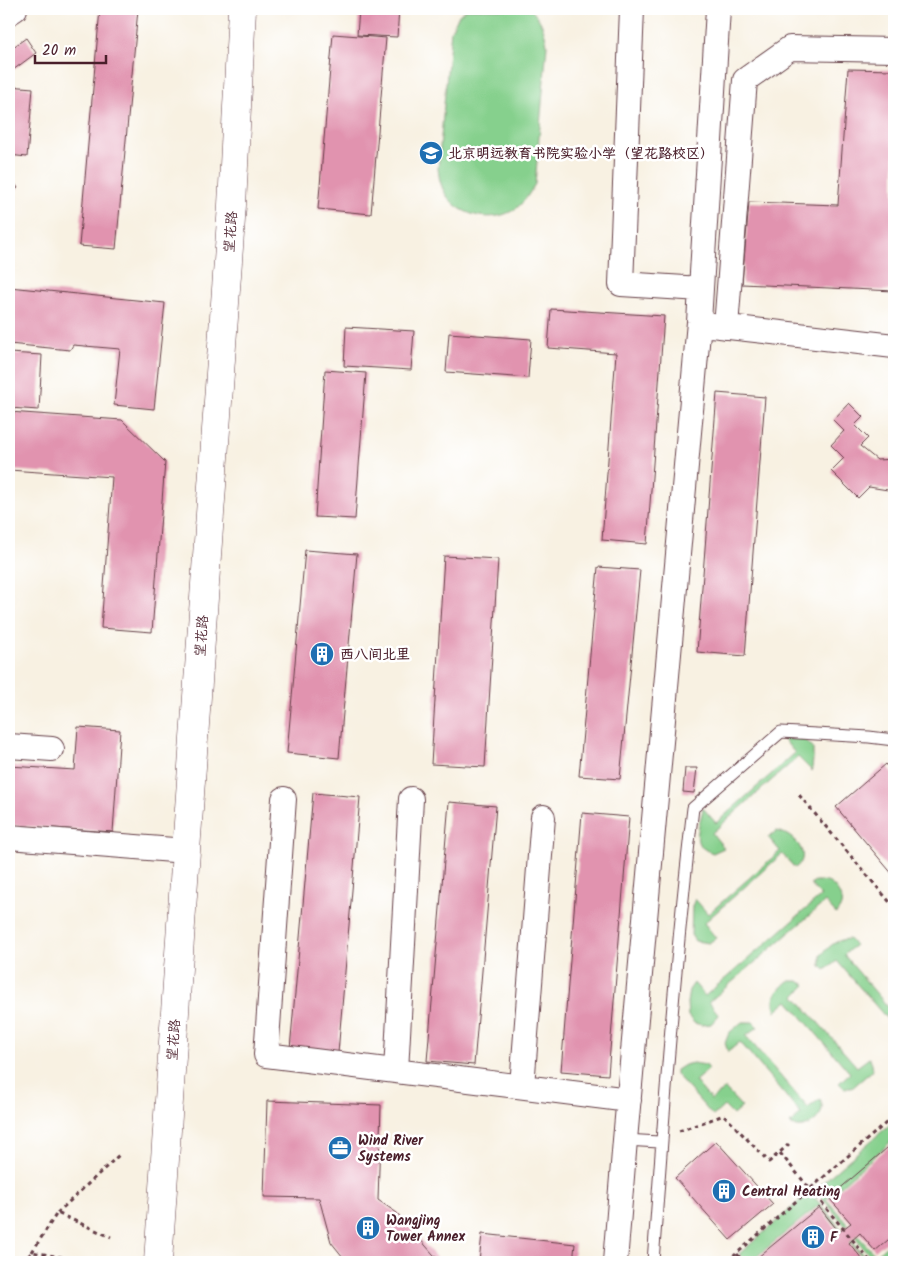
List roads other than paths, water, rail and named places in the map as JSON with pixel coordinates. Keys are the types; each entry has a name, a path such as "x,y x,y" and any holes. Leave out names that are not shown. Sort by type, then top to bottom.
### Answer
{"street":[{"path":"9,13 15,9"},
{"name":"望花路","path":"158,1262 232,205 242,9"},
{"path":"632,9 621,284 701,289"},
{"path":"615,1262 699,322 718,9"},
{"path":"726,327 745,80 790,48 894,50"},
{"path":"699,322 726,327 894,346"},
{"path":"9,746 52,749"},
{"path":"396,1071 411,799"},
{"path":"284,800 266,1055 629,1100"},
{"path":"522,1086 543,817"},
{"path":"9,837 186,851"}],"lane":[{"path":"653,1262 661,1139 693,808 781,732 894,740"},
{"path":"625,1140 661,1139"}],"place":[{"name":"北京明远教育书院实验小学（望花路校区）","path":"431,153"},
{"name":"西八间北里","path":"322,654"},
{"name":"Wind River Systems","path":"340,1148"},
{"name":"Central Heating","path":"724,1191"},
{"name":"Wangjing Tower Annex","path":"368,1228"},
{"name":"F","path":"813,1237"}]}
